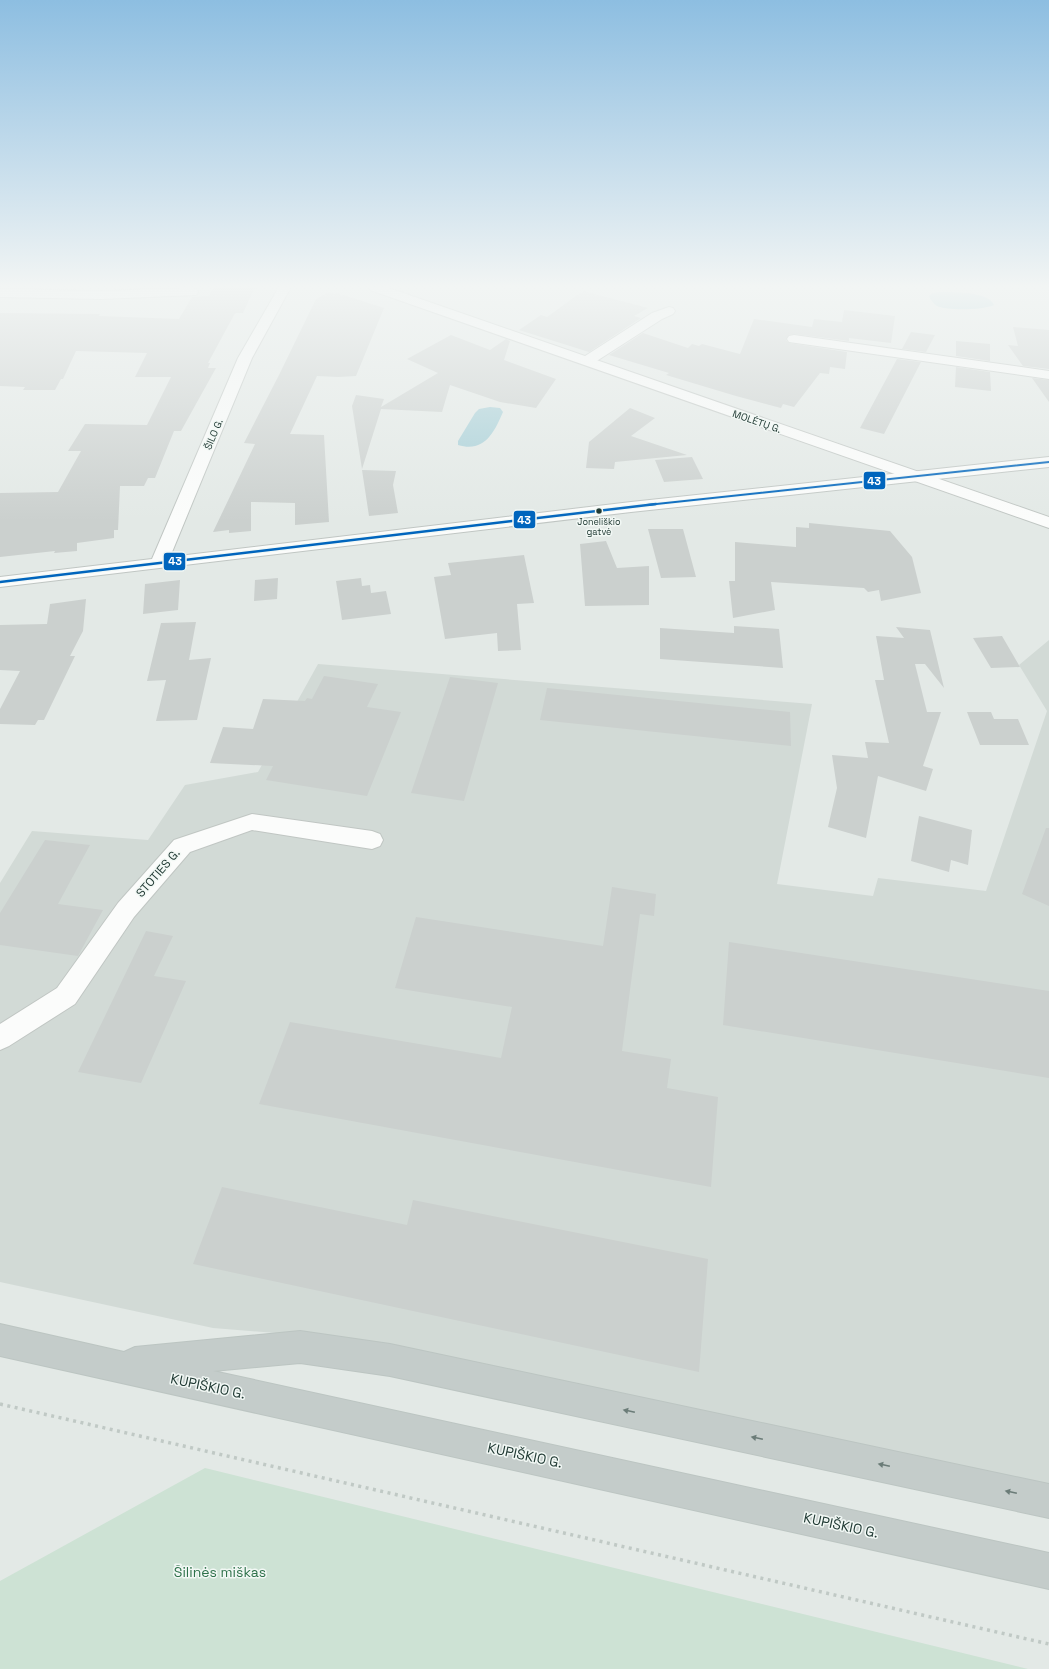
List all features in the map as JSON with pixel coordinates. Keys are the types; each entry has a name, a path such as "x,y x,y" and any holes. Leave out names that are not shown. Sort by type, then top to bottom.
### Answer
{"highway":[{"name":"KUPIŠKIO G.","path":"0,1340 1049,1571"},
{"path":"114,1365 300,1347 390,1360 1049,1501"}],"street":[{"name":"ŠILO G.","path":"159,562 242,365"},
{"name":"MOLĖTŲ G.","path":"598,365 1049,523"},
{"path":"977,365 1049,375"},
{"path":"0,582 623,508 1049,462"},
{"name":"STOTIES G.","path":"0,1038 66,996 126,910 182,846 252,822 372,840"}],"path":[{"path":"0,1404 1049,1644"}],"shaded area":[{"path":"1049,640 1049,1484 365,1340 213,1328 0,1282 0,883 32,831 148,840 185,785 258,772 318,664 812,704 777,884 873,896 878,878 986,891 1047,711 1019,665"}],"green space":[{"name":"Šilinės miškas","path":"205,1468 1028,1669 0,1669 0,1581"}],"water":[{"path":"490,407 500,408 503,412 492,434 481,444 475,446 467,447 458,445 458,441 475,413 479,409"}],"building":[{"path":"0,365 70,365 63,379 61,379 55,390 23,390 25,387 0,386"},
{"path":"141,365 209,365 208,368 216,368 181,431 174,431 155,478 148,478 144,486 120,486 118,530 114,530 114,538 77,543 77,551 54,553 55,551 0,557 0,493 58,492 81,451 68,451 85,424 147,425 171,377 135,377"},
{"path":"284,365 361,365 356,376 317,376 290,434 324,435 329,522 295,525 295,503 251,502 251,531 229,533 229,530 213,532 255,444 244,443"},
{"path":"420,365 517,365 556,379 536,408 500,402 450,385 442,412 381,409 362,469 352,406 356,395 384,399 381,407 438,373"},
{"path":"642,365 845,365 845,369 830,367 829,374 820,373 794,407 783,404 781,408 666,375 669,373"},
{"path":"894,365 920,365 884,434 860,428"},
{"path":"1022,365 1049,365 1049,369"},
{"path":"956,367 990,372 991,391 955,387"},
{"path":"1032,378 1049,380 1049,402"},
{"path":"630,408 655,418 631,436 687,455 615,462 614,469 586,468 589,442"},
{"path":"692,457 703,479 664,482 655,460"},
{"path":"362,470 396,471 393,485 398,513 369,516"},
{"path":"809,523 890,531 912,557 921,593 881,601 879,590 868,592 864,588 771,582 775,610 733,618 729,581 735,581 735,542 796,547 796,527 809,528"},
{"path":"648,529 683,529 696,577 661,578"},
{"path":"606,541 617,568 649,566 649,605 585,606 580,544"},
{"path":"524,555 534,603 517,604 521,650 498,651 497,633 445,639 434,577 451,575 448,563"},
{"path":"278,578 277,599 254,601 255,580"},
{"path":"361,578 362,586 370,585 371,593 386,591 391,614 342,620 336,581"},
{"path":"180,580 178,610 143,614 145,584"},
{"path":"86,599 83,631 70,656 75,656 44,720 38,720 35,725 0,724 0,709 20,671 0,670 0,625 47,624 50,604"},
{"path":"196,622 189,660 211,658 197,720 156,721 166,680 147,681 161,623"},
{"path":"734,626 779,629 783,668 660,659 660,628 734,633"},
{"path":"896,627 930,630 944,688 925,664 915,664 927,712 941,712 923,766 933,769 926,791 878,776 866,838 828,827 837,788 832,755 868,758 865,742 889,743 875,680 884,680 876,636 904,638"},
{"path":"1002,636 1020,667 991,668 973,638"},
{"path":"324,676 378,684 367,707 401,712 367,796 266,780 273,766 210,763 223,727 253,729 263,699 305,701 307,698 312,699"},
{"path":"450,677 498,683 464,801 411,793"},
{"path":"547,688 790,712 791,746 540,720"},
{"path":"967,712 991,712 994,719 1018,719 1029,745 980,745"},
{"path":"919,816 972,830 968,865 951,860 949,872 911,861"},
{"path":"1046,828 1049,828 1049,906 1022,894"},
{"path":"45,840 90,845 58,904 103,910 78,956 0,945 0,913"},
{"path":"612,887 656,894 654,916 640,914 622,1051 671,1059 667,1088 718,1097 711,1187 259,1104 290,1022 501,1058 512,1007 395,988 416,917 603,946"},
{"path":"146,931 173,936 154,976 186,981 141,1083 78,1072"},
{"path":"729,942 1049,991 1049,1078 723,1025"},
{"path":"222,1187 407,1225 413,1200 708,1259 699,1372 193,1264"}],"transit line":[{"name":"43","path":"0,582 631,507 1049,462"}],"place":[{"name":"Joneliškio gatvė","path":"599,511"}]}
